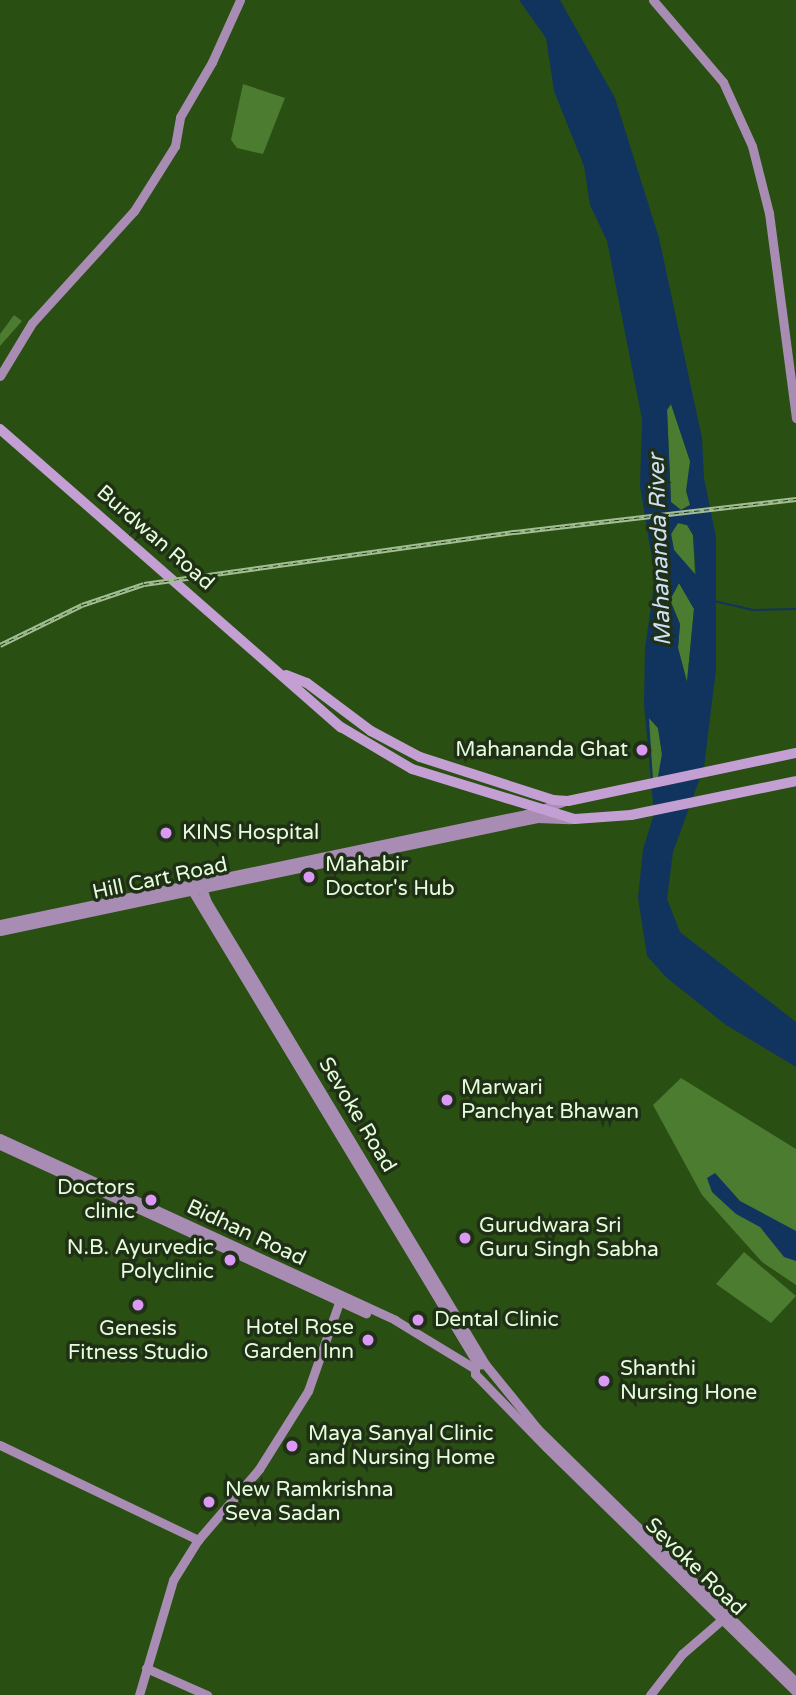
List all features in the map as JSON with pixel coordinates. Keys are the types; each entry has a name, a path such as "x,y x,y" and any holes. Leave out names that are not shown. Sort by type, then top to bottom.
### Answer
{"main road":[{"path":"0,376 32,323 134,211 175,146 180,117 212,62 240,0"},
{"path":"653,0 723,82 752,146 769,213 796,418"},
{"name":"Burdwan Road","path":"1,430 341,727 395,761 447,782 540,813"},
{"name":"Burdwan Road","path":"278,670 307,683 371,731 420,757 538,796 568,801"},
{"name":"Hill Cart Road","path":"0,924 202,887 540,813 568,801 626,787 796,753"},
{"path":"538,796 540,813 575,819 631,815 796,781"},
{"name":"Sevoke Road","path":"202,887 253,984"},
{"name":"Hill Cart Road","path":"0,931 191,889"},
{"name":"Sevoke Road","path":"191,889 253,984 412,1245 480,1369 796,1692"},
{"name":"Bidhan Road","path":"0,1138 340,1299 405,1325 460,1365 480,1369"},
{"name":"Bidhan Road","path":"0,1145 104,1189"},
{"path":"139,1695 167,1595 198,1540 255,1475 308,1391 340,1299"},
{"path":"0,1445 198,1540"},
{"path":"650,1695 682,1654 725,1617"},
{"name":"Sevoke Road","path":"725,1617 796,1682"},
{"path":"146,1668 207,1695"}],"green space":[{"path":"243,84 285,98 263,154 237,148 231,140"},
{"path":"14,315 22,321 0,346 0,334"},
{"path":"671,404 690,461 690,505 681,510 671,502 667,410"},
{"path":"678,523 687,525 693,535 695,576 674,550 671,534"},
{"path":"679,583 694,609 687,682 678,648 680,624 670,600"},
{"path":"648,717 658,728 662,754 661,777 653,782"},
{"path":"681,1078 796,1149 796,1285 762,1262 702,1195 653,1105"},
{"path":"744,1252 796,1296 771,1323 716,1284"}],"water":[{"name":"Mahananda River","path":"519,0 560,0 615,98 659,238 702,438 704,478 716,537 716,670 704,767 673,852 667,899 680,932 796,1022 796,1067 726,1025 667,978 647,956 638,898 643,849 654,814 644,704 645,648 655,578 640,486 642,419 607,241 590,205 584,166 554,91 546,38","holes":["671,404 690,461 686,491 690,505 681,510 671,502 667,410","678,523 687,525 693,535 696,575 674,550 671,534","679,583 694,609 687,682 678,648 680,624 670,600","649,718 658,728 662,754 657,782 653,781"]},
{"path":"715,1173 740,1201 796,1231 796,1261 784,1257 760,1227 736,1214 712,1192 707,1178"}],"waterway":[{"path":"714,601 753,610 796,609"}],"railway":[{"path":"0,645 82,605 144,584 515,532 796,499"}],"place":[{"name":"Mahananda Ghat","path":"642,750"},
{"name":"KINS Hospital","path":"166,833"},
{"name":"Mahabir Doctor's Hub","path":"309,877"},
{"name":"Marwari Panchyat Bhawan","path":"447,1100"},
{"name":"Doctors clinic","path":"151,1200"},
{"name":"Gurudwara Sri Guru Singh Sabha","path":"465,1238"},
{"name":"N.B. Ayurvedic Polyclinic","path":"230,1260"},
{"name":"Genesis Fitness Studio","path":"138,1305"},
{"name":"Dental Clinic","path":"418,1320"},
{"name":"Hotel Rose Garden Inn","path":"368,1340"},
{"name":"Shanthi Nursing Hone","path":"604,1381"},
{"name":"Maya Sanyal Clinic and Nursing Home","path":"292,1446"},
{"name":"New Ramkrishna Seva Sadan","path":"209,1502"}]}
